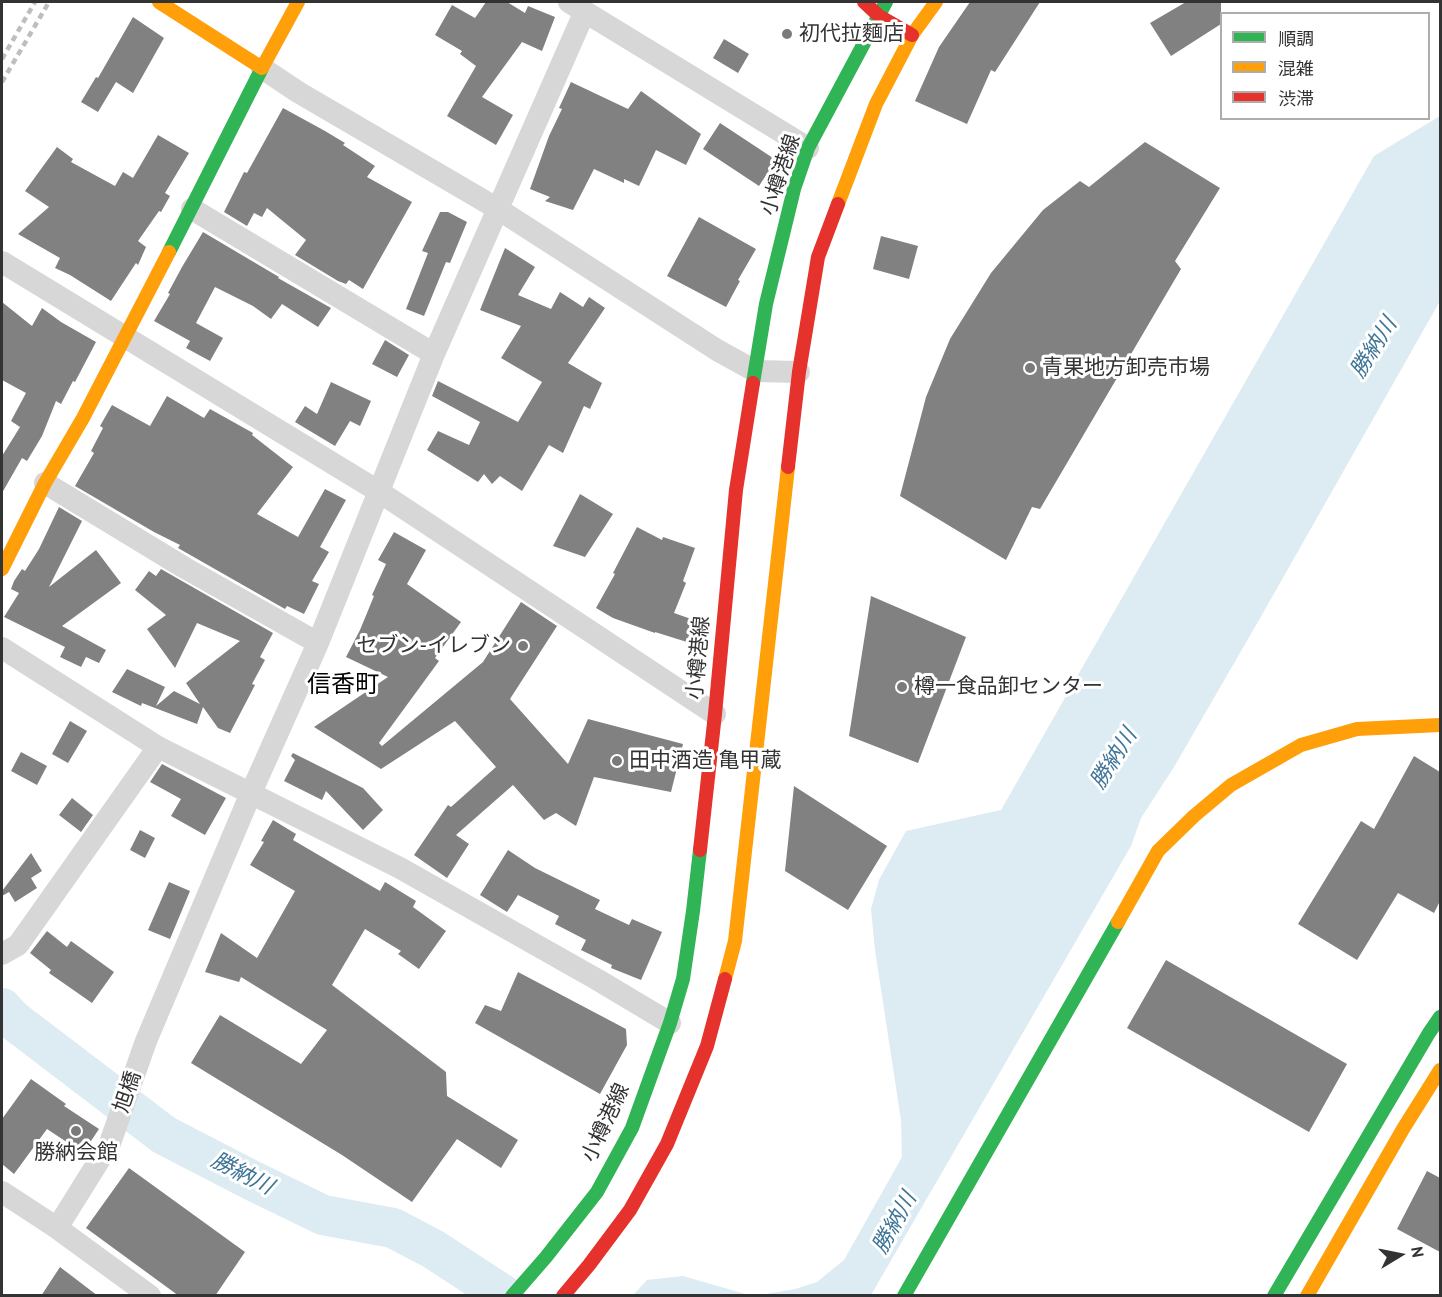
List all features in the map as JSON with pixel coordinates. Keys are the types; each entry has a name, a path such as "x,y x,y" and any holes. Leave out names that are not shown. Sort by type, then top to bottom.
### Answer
{"main road":[{"path":"159,2 262,68"},
{"path":"2,569 45,483 126,337 262,68 298,2"},
{"path":"864,2 879,16 912,35"},
{"name":"小樽港線","path":"512,1296 597,1192 632,1128 670,1023 683,979 715,714 736,490 769,293 794,189 808,148 886,2"},
{"path":"563,1296 590,1265 630,1210 667,1144 706,1046 735,940 799,372 818,257 876,104 912,35 936,2"},
{"path":"904,1296 1158,851 1194,816 1231,786 1301,745 1357,729 1440,725"},
{"path":"1274,1296 1440,1017"},
{"path":"1307,1296 1403,1129 1440,1070"}],"street":[{"path":"577,6 808,148"},
{"name":"旭橋","path":"57,1228 110,1143 146,1041 318,643 434,354 529,135 577,6"},
{"path":"262,68 298,92 498,209 717,350 755,371 799,372"},
{"path":"192,209 434,354"},
{"path":"2,262 378,491 715,714"},
{"path":"45,483 185,568 318,643"},
{"path":"2,648 158,747 400,868 670,1023"},
{"path":"10,949 158,747"},
{"path":"2,1192 57,1228 150,1296"}],"water":[{"path":"1440,116 1440,301 1174,767 1141,818 1131,846 871,1295 760,1295 795,1289 817,1282 844,1260 902,1157 901,1120 875,950 871,909 879,880 906,831 1001,810 1374,156"},
{"path":"683,1276 749,1295 633,1295 647,1280"}],"building":[{"path":"486,2 507,2 525,13 528,6 555,17 542,51 522,42 482,97 513,115 496,145 447,116 476,66 460,54 462,51 435,35 452,5 475,18"},
{"path":"970,2 1040,2 995,72 991,70 967,124 915,101 939,47"},
{"path":"1186,2 1221,2 1220,25 1171,56 1150,23"},
{"path":"133,17 164,38 133,93 116,82 98,112 81,102 96,77 98,78"},
{"path":"724,39 749,54 738,73 713,58"},
{"path":"571,82 628,109 641,91 701,134 686,165 656,150 639,186 624,179 624,183 594,169 573,210 545,201 550,197 530,189 549,136 562,109 559,108"},
{"path":"283,108 345,143 343,145 375,166 367,177 412,202 363,289 349,280 346,284 338,281 295,255 306,240 267,208 262,217 254,213 247,226 224,212 244,172 247,173"},
{"path":"720,123 776,160 759,186 703,149"},
{"path":"158,135 189,153 165,193 170,196 161,212 159,211 138,241 146,247 138,265 136,263 111,301 55,268 60,258 18,234 49,207 25,191 57,147 73,159 71,162 115,186 123,172 133,178"},
{"name":"青果地方卸売市場","path":"1145,142 1220,188 1175,261 1181,269 1040,509 1032,507 1006,560 900,496 926,397 950,339 991,273 1043,210 1080,181 1089,187"},
{"path":"440,212 448,212 467,222 450,263 446,262 424,316 406,309 428,253 422,251"},
{"path":"699,217 756,249 726,307 667,276"},
{"path":"203,232 331,308 318,327 282,304 271,319 253,306 215,287 196,323 223,338 210,361 186,348 190,341 154,321"},
{"path":"881,236 918,246 909,279 873,269"},
{"path":"505,248 535,267 518,295 551,309 560,292 583,307 589,297 605,308 568,363 602,383 590,409 584,406 563,453 549,445 522,491 500,476 492,484 484,474 478,482 427,450 438,431 469,445 480,422 432,396 438,381 518,422 542,382 501,358 521,326 480,310"},
{"path":"2,302 32,326 42,308 96,342 61,404 56,401 42,436 27,461 22,458 2,493 2,456 20,427 11,421 26,393 2,380"},
{"path":"385,340 409,355 397,377 372,364"},
{"path":"331,382 371,401 360,426 350,421 335,446 295,422 305,406 317,414"},
{"path":"167,396 204,418 210,409 253,433 252,435 293,467 257,514 298,537 325,489 346,500 320,547 329,552 312,581 319,584 304,614 287,606 285,609 178,548 180,545 75,486 94,453 91,451 103,428 100,426 112,405 150,426"},
{"path":"580,494 613,514 585,557 553,546"},
{"path":"59,507 82,521 49,587 96,550 121,583 62,626 106,650 99,663 86,657 81,667 60,657 65,647 4,617 19,593 11,589 14,581 22,569 25,571 39,549"},
{"path":"637,527 662,540 663,537 695,548 683,581 686,583 674,613 694,620 687,642 613,618 596,608"},
{"path":"394,532 426,550 407,584 461,622 435,658 439,661 379,743 382,746 483,662 521,602 557,626 510,699 568,764 588,719 683,744 671,792 594,777 576,826 556,813 544,820 513,785 456,835 469,844 447,878 414,855 448,805 451,807 496,767 455,721 381,769 314,727 388,677 346,657 360,630 386,564 378,560"},
{"path":"161,569 273,633 260,657 265,660 252,684 255,685 230,733 218,728 203,707 197,724 142,703 141,706 112,692 127,669 165,687 156,706 174,691 200,704 186,683 240,641 197,623 175,668 147,629 166,615 135,590 149,571 156,576"},
{"name":"樽一食品卸センター","path":"871,596 966,637 918,763 849,736"},
{"path":"70,721 87,731 68,763 52,754"},
{"path":"21,752 47,766 37,785 11,771"},
{"path":"293,753 363,788 383,810 363,830 326,791 322,800 284,781 295,760 291,756"},
{"path":"1414,756 1440,772 1440,901 1434,913 1398,893 1357,960 1298,924 1361,821 1374,829"},
{"path":"162,764 226,798 205,835 171,816 181,799 150,782"},
{"path":"794,786 887,846 848,910 785,871"},
{"path":"72,798 93,815 81,832 59,815"},
{"path":"273,820 296,834 293,840 380,891 385,882 416,901 413,907 446,931 419,969 398,954 401,951 365,929 332,985 446,1072 447,1096 518,1140 501,1168 457,1139 412,1202 342,1155 191,1063 220,1015 301,1064 327,1030 241,977 239,982 205,972 221,933 257,958 295,891 250,865 264,842 261,841"},
{"path":"140,830 155,838 145,858 130,850"},
{"path":"508,850 535,868 600,900 595,909 629,925 632,919 662,932 641,980 611,968 612,965 581,950 586,940 555,924 559,916 518,895 507,912 480,895"},
{"path":"31,853 42,871 31,878 37,888 15,902 9,892 2,896 2,891"},
{"path":"169,882 190,891 170,939 148,930"},
{"path":"47,931 67,947 71,941 114,972 92,1003 49,973 51,970 30,953"},
{"path":"1166,960 1347,1064 1309,1132 1127,1028"},
{"path":"518,972 626,1029 627,1045 600,1094 475,1023 485,1005 501,1011"},
{"path":"31,1079 66,1104 64,1106 99,1129 83,1153 47,1129 14,1174 2,1164 2,1119"},
{"path":"129,1168 245,1252 215,1296 179,1296 86,1228"},
{"path":"1427,1171 1440,1178 1440,1252 1397,1229"},
{"path":"60,1267 98,1296 41,1296"}],"waterway":[{"name":"勝納川","path":"2,1008 13,1020 164,1135 323,1215 393,1228 433,1249 505,1296"}],"railway":[{"path":"2,59 35,2"},
{"path":"2,82 49,2"}],"traffic: fast":[{"path":"753,383 766,304 794,189 808,148 886,2"},
{"path":"169,252 262,68"},
{"path":"512,1296 597,1192 632,1128 670,1023 683,979 700,850"},
{"path":"904,1296 1118,922"},
{"path":"1274,1296 1440,1017"}],"traffic: slow":[{"path":"159,2 262,68 298,2"},
{"path":"838,204 876,104 912,35 936,2"},
{"path":"2,569 45,483 83,418 169,252"},
{"path":"725,979 735,941 788,467"},
{"path":"1118,922 1158,851 1194,816 1231,785 1301,745 1357,729 1440,725"},
{"path":"1307,1296 1403,1129 1440,1070"}],"traffic: jam":[{"path":"864,2 879,16 912,35"},
{"path":"788,467 799,372 818,257 838,204"},
{"path":"700,850 736,490 753,383"},
{"path":"563,1296 630,1210 667,1144 707,1046 725,979"}],"place":[{"name":"初代拉麵店","path":"787,34"},
{"name":"青果地方卸売市場","path":"1030,368"},
{"name":"セブン-イレブン","path":"523,646"},
{"name":"樽一食品卸センター","path":"902,687"},
{"name":"田中酒造 亀甲蔵","path":"617,761"},
{"name":"勝納会館","path":"76,1131"}],"district":[{"name":"信香町","path":"343,685"}]}
